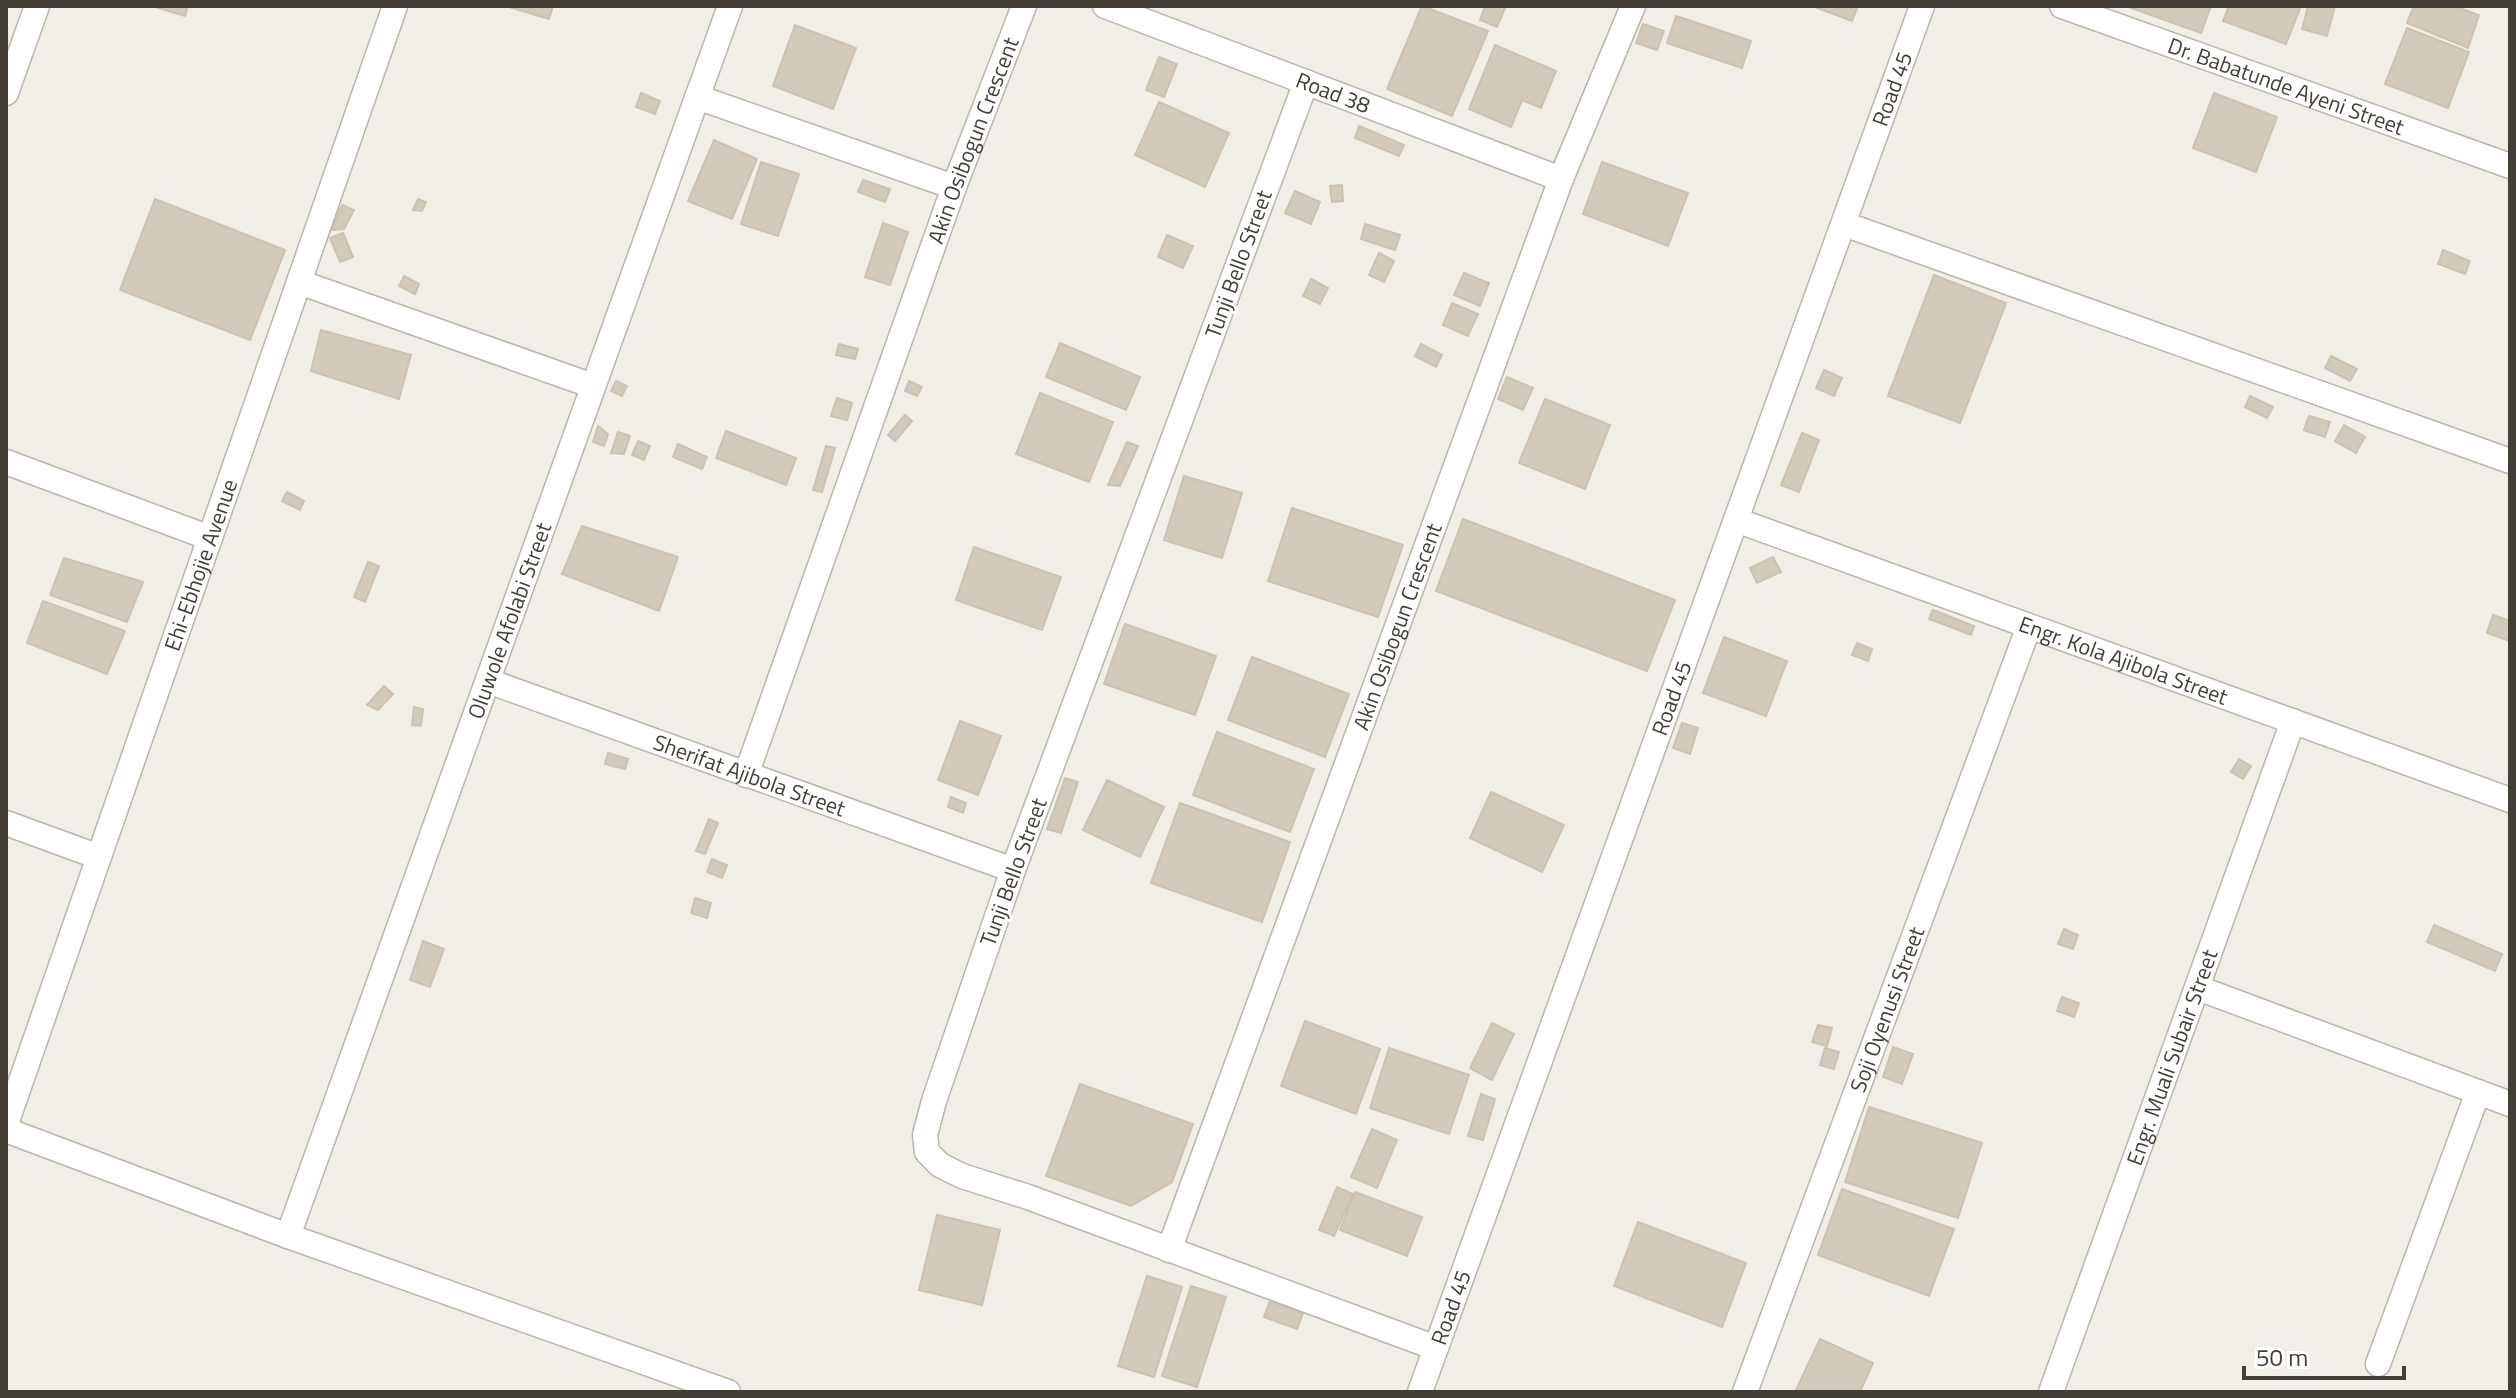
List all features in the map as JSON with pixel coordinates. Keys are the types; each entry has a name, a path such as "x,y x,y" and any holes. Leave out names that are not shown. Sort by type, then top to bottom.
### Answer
{"street":[{"path":"6,93 37,6"},
{"name":"Ehi-Ebhojie Avenue","path":"6,1127 395,6"},
{"name":"Oluwole Afolabi Street","path":"288,1236 730,6"},
{"name":"Akin Osibogun Crescent","path":"746,775 954,187 1024,6"},
{"name":"Road 38","path":"1105,6 1561,179"},
{"name":"Akin Osibogun Crescent","path":"1169,1250 1561,179 1633,6"},
{"name":"Road 45","path":"1420,1392 1922,6"},
{"name":"Dr. Babatunde Ayeni Street","path":"2062,6 2510,166"},
{"name":"Tunji Bello Street","path":"1306,82 1013,870 925,1135 927,1152 940,1165 962,1176 1028,1197 1436,1348"},
{"path":"697,97 954,187"},
{"path":"1844,224 2510,461"},
{"path":"299,282 593,386"},
{"path":"6,462 210,538"},
{"name":"Engr. Kola Ajibola Street","path":"1736,520 2510,800"},
{"name":"Soji Oyenusi Street","path":"1745,1392 2029,626"},
{"name":"Sherifat Ajibola Street","path":"488,681 1013,870"},
{"name":"Engr. Muali Subair Street","path":"2051,1392 2293,721"},
{"path":"6,823 99,857"},
{"path":"2198,988 2510,1104"},
{"path":"2378,1364 2478,1092"},
{"path":"6,1127 288,1236 728,1392"}],"building":[{"path":"152,6 188,6 185,16"},
{"path":"506,6 553,6 549,19"},
{"path":"1422,6 1488,31 1452,116 1387,89"},
{"path":"1485,6 1506,6 1497,27 1480,20"},
{"path":"1812,6 1858,6 1852,21"},
{"path":"2132,6 2211,6 2201,33"},
{"path":"2229,6 2301,6 2286,44 2223,21"},
{"path":"2308,6 2335,6 2327,36 2302,29"},
{"path":"2414,6 2454,6 2479,15 2468,48 2407,23"},
{"path":"1676,16 1751,41 1742,68 1667,43"},
{"path":"1643,24 1664,31 1657,50 1636,43"},
{"path":"795,25 856,48 833,109 773,86"},
{"path":"2407,28 2469,52 2448,108 2385,84"},
{"path":"1495,45 1556,71 1541,108 1522,100 1511,127 1469,109"},
{"path":"1159,57 1177,64 1164,97 1146,90"},
{"path":"641,93 660,101 655,114 636,107"},
{"path":"2214,93 2277,117 2256,172 2193,148"},
{"path":"1159,102 1229,133 1205,187 1135,155"},
{"path":"1359,126 1404,145 1399,156 1355,138"},
{"path":"714,140 757,159 732,219 688,201"},
{"path":"761,162 799,174 778,236 741,224"},
{"path":"1602,162 1688,193 1668,246 1583,214"},
{"path":"863,180 890,189 885,202 858,192"},
{"path":"1342,185 1343,201 1332,202 1330,186"},
{"path":"1295,191 1320,202 1311,224 1285,213"},
{"path":"155,199 285,250 250,340 120,290"},
{"path":"418,199 426,202 422,211 413,210"},
{"path":"342,205 354,210 344,229 331,230"},
{"path":"883,223 908,232 890,285 865,277"},
{"path":"1365,224 1400,235 1395,250 1361,239"},
{"path":"343,233 353,257 340,262 330,238"},
{"path":"1167,235 1193,246 1183,268 1158,257"},
{"path":"2443,250 2470,261 2465,274 2438,264"},
{"path":"1379,253 1394,261 1384,282 1369,275"},
{"path":"1464,273 1489,283 1480,306 1454,295"},
{"path":"1934,275 2006,303 1960,423 1888,396"},
{"path":"404,276 419,284 415,294 399,286"},
{"path":"1311,279 1328,288 1320,304 1303,296"},
{"path":"1452,303 1478,314 1468,336 1443,325"},
{"path":"321,330 411,355 399,399 311,371"},
{"path":"1060,343 1140,377 1126,410 1046,377"},
{"path":"839,344 858,349 855,359 836,355"},
{"path":"1421,344 1442,355 1436,367 1415,356"},
{"path":"2331,356 2357,369 2350,381 2325,368"},
{"path":"1824,370 1842,378 1834,396 1816,388"},
{"path":"1507,377 1533,388 1523,410 1498,399"},
{"path":"616,381 627,386 622,396 611,391"},
{"path":"909,381 922,387 917,396 905,391"},
{"path":"1040,393 1113,422 1089,482 1016,454"},
{"path":"2250,396 2273,407 2267,418 2245,407"},
{"path":"837,398 852,403 847,420 831,416"},
{"path":"1545,399 1610,425 1585,489 1519,463"},
{"path":"905,415 912,421 895,441 888,435"},
{"path":"2309,416 2330,422 2325,437 2304,430"},
{"path":"2344,425 2365,437 2356,453 2335,441"},
{"path":"598,426 608,434 604,446 593,442"},
{"path":"726,431 796,458 786,485 716,458"},
{"path":"618,432 630,436 624,454 611,453"},
{"path":"1802,433 1819,440 1799,492 1781,485"},
{"path":"638,441 650,446 644,460 632,455"},
{"path":"1127,442 1138,446 1120,486 1108,485"},
{"path":"678,444 707,457 702,469 673,457"},
{"path":"826,446 835,448 822,492 813,490"},
{"path":"1184,476 1242,493 1222,558 1164,540"},
{"path":"287,492 304,501 300,510 282,501"},
{"path":"1292,508 1403,545 1378,617 1268,581"},
{"path":"1463,519 1675,600 1647,671 1436,591"},
{"path":"582,526 678,557 659,611 562,574"},
{"path":"974,547 1061,577 1042,630 956,600"},
{"path":"1773,557 1781,572 1757,583 1750,568"},
{"path":"64,558 143,582 127,622 50,595"},
{"path":"368,562 379,566 365,602 354,597"},
{"path":"43,601 125,631 107,674 27,643"},
{"path":"1933,610 1974,626 1971,635 1929,619"},
{"path":"2493,615 2510,621 2510,641 2487,633"},
{"path":"1125,624 1216,656 1195,715 1104,684"},
{"path":"1724,637 1787,661 1766,716 1703,693"},
{"path":"1857,643 1872,649 1868,661 1852,655"},
{"path":"1252,657 1349,694 1325,757 1228,720"},
{"path":"384,686 393,694 378,710 367,705"},
{"path":"414,707 423,709 421,726 412,725"},
{"path":"960,721 1001,736 978,795 938,780"},
{"path":"1682,723 1698,728 1690,754 1673,748"},
{"path":"1217,732 1314,769 1290,832 1193,795"},
{"path":"608,753 628,759 625,769 605,764"},
{"path":"2239,759 2251,766 2243,779 2231,772"},
{"path":"1065,778 1078,782 1061,833 1047,829"},
{"path":"1107,780 1164,807 1140,857 1083,830"},
{"path":"1491,792 1564,825 1542,872 1470,838"},
{"path":"951,797 966,803 963,813 948,807"},
{"path":"1180,803 1290,842 1262,922 1151,883"},
{"path":"709,819 718,823 705,854 696,851"},
{"path":"712,859 727,865 722,878 707,872"},
{"path":"695,898 711,903 707,918 691,913"},
{"path":"2434,925 2502,954 2495,971 2427,942"},
{"path":"2064,929 2078,935 2073,949 2058,944"},
{"path":"423,941 444,949 430,987 410,980"},
{"path":"2062,997 2079,1003 2074,1017 2057,1011"},
{"path":"1305,1021 1380,1049 1356,1114 1281,1086"},
{"path":"1492,1023 1514,1034 1492,1080 1470,1068"},
{"path":"1818,1025 1832,1028 1827,1046 1812,1042"},
{"path":"1893,1047 1913,1054 1902,1084 1883,1077"},
{"path":"1389,1048 1469,1075 1449,1134 1370,1108"},
{"path":"1825,1048 1839,1052 1834,1069 1820,1065"},
{"path":"1080,1084 1193,1124 1172,1182 1131,1206 1046,1176"},
{"path":"1481,1094 1495,1099 1483,1140 1468,1136"},
{"path":"1869,1107 1982,1143 1958,1218 1845,1182"},
{"path":"1372,1129 1397,1140 1377,1188 1351,1177"},
{"path":"1337,1187 1353,1194 1334,1236 1319,1230"},
{"path":"1842,1189 1954,1229 1929,1296 1818,1255"},
{"path":"1355,1192 1422,1217 1407,1256 1340,1230"},
{"path":"937,1215 1000,1230 982,1305 919,1290"},
{"path":"1638,1222 1746,1263 1722,1327 1614,1286"},
{"path":"1147,1276 1182,1287 1154,1377 1118,1366"},
{"path":"1191,1286 1226,1297 1197,1387 1162,1376"},
{"path":"1270,1301 1303,1313 1297,1329 1264,1317"},
{"path":"1820,1339 1873,1363 1860,1392 1795,1392"}]}
